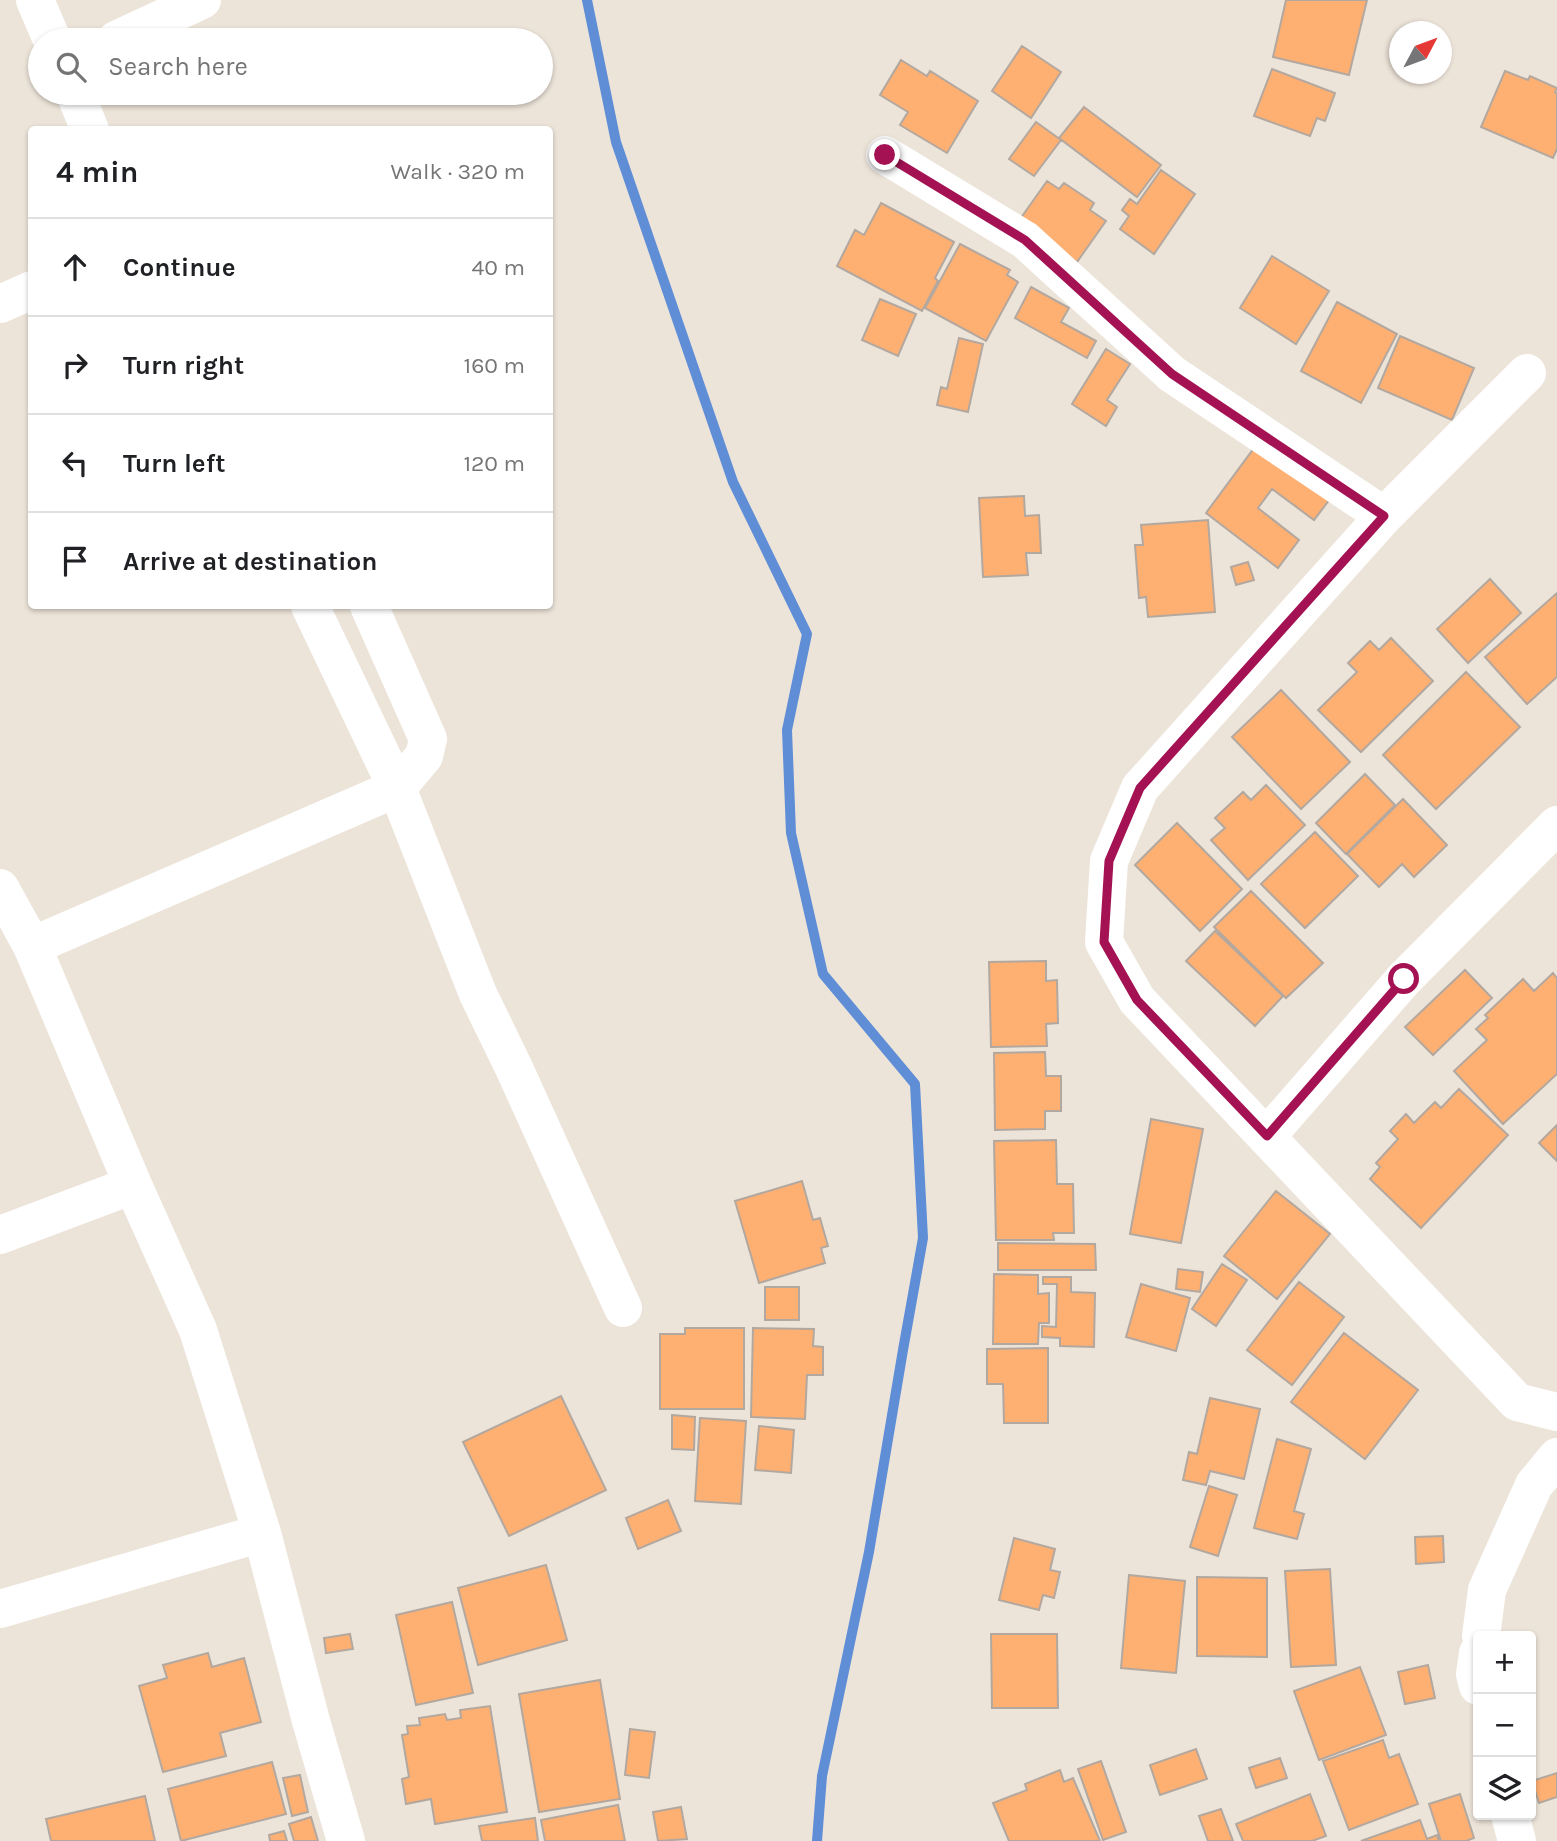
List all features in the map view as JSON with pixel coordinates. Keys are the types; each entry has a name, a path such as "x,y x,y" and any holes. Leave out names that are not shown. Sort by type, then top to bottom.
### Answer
{"street":[{"path":"35,0 47,28"},
{"path":"142,28 202,0"},
{"path":"80,105 88,126"},
{"path":"885,155 1025,240 1172,374 1384,516"},
{"path":"0,304 28,291"},
{"path":"1527,373 1384,516 1140,788 1109,861 1104,942 1137,1000 1517,1402 1557,1412"},
{"path":"311,609 397,788 478,994 623,1308"},
{"path":"32,946 397,788 424,756 428,739 370,609"},
{"path":"1267,1136 1404,979 1557,825"},
{"path":"0,888 32,946 132,1185 198,1330 262,1533 346,1841"},
{"path":"0,1236 132,1185"},
{"path":"1482,1631 1488,1590 1534,1485 1557,1457"},
{"path":"0,1609 262,1533"},
{"path":"1511,1820 1517,1841"}],"building":[{"path":"1286,0 1367,0 1349,75 1273,57"},
{"path":"1022,46 1061,72 1031,118 992,91"},
{"path":"901,60 927,76 930,71 978,101 947,153 900,125 908,112 880,95"},
{"path":"1272,69 1335,93 1325,121 1317,118 1310,136 1254,116"},
{"path":"1505,71 1528,80 1530,76 1557,88 1557,149 1553,158 1481,127"},
{"path":"1084,107 1161,165 1137,197 1059,138"},
{"path":"1036,122 1061,140 1034,176 1009,159"},
{"path":"1161,170 1195,194 1154,254 1120,229 1129,216 1122,210 1130,199 1137,204"},
{"path":"1047,181 1059,189 1064,183 1094,203 1090,210 1106,221 1077,262 1018,222"},
{"path":"881,203 954,242 922,311 837,266 855,230 864,235"},
{"path":"960,244 1010,270 1007,275 1018,282 986,341 925,308"},
{"path":"1272,256 1329,291 1296,344 1240,308"},
{"path":"1031,287 1069,308 1061,322 1096,341 1087,358 1015,318"},
{"path":"880,299 916,314 898,356 862,340"},
{"path":"1337,302 1397,334 1361,403 1301,371"},
{"path":"1400,336 1474,368 1452,420 1378,388"},
{"path":"959,338 983,344 968,412 937,405 941,387 947,389"},
{"path":"1106,349 1130,364 1107,400 1117,407 1106,426 1072,404"},
{"path":"1257,444 1330,499 1314,520 1272,489 1258,508 1299,540 1278,568 1206,513"},
{"path":"1024,496 1025,516 1039,515 1041,553 1026,553 1028,575 983,577 979,498"},
{"path":"1208,520 1215,612 1148,617 1146,597 1139,598 1135,545 1143,545 1141,525"},
{"path":"1248,562 1254,580 1236,585 1231,567"},
{"path":"1490,579 1521,613 1468,663 1437,629"},
{"path":"1557,593 1557,677 1527,704 1485,657"},
{"path":"1391,638 1433,681 1361,752 1318,710 1357,672 1348,663 1370,641 1379,650"},
{"path":"1466,672 1520,727 1436,809 1383,755"},
{"path":"1281,690 1350,762 1301,809 1232,737"},
{"path":"1365,774 1395,805 1346,854 1316,823"},
{"path":"1266,785 1305,825 1248,880 1211,840 1225,828 1215,818 1243,792 1251,800"},
{"path":"1403,799 1447,845 1414,877 1402,864 1379,887 1347,854"},
{"path":"1177,823 1242,889 1200,931 1135,865"},
{"path":"1315,832 1358,876 1305,928 1261,884"},
{"path":"1251,891 1323,963 1286,998 1214,927"},
{"path":"1215,931 1283,996 1255,1026 1186,961"},
{"path":"1046,961 1046,981 1057,980 1058,1023 1046,1024 1047,1046 991,1047 989,962"},
{"path":"1465,970 1492,998 1433,1055 1405,1027"},
{"path":"1553,973 1557,978 1557,1074 1503,1124 1454,1071 1487,1040 1476,1029 1488,1018 1485,1015 1523,979 1534,991"},
{"path":"1045,1052 1046,1076 1061,1076 1061,1111 1045,1111 1045,1129 995,1130 994,1053"},
{"path":"1459,1089 1508,1135 1421,1228 1370,1179 1380,1167 1376,1163 1398,1139 1390,1131 1406,1114 1414,1123 1435,1102 1441,1108"},
{"path":"1151,1119 1203,1129 1181,1243 1130,1234"},
{"path":"1557,1125 1557,1161 1539,1143"},
{"path":"1056,1140 1057,1184 1073,1184 1074,1233 1053,1233 1054,1240 996,1240 994,1141"},
{"path":"802,1181 813,1220 820,1218 828,1246 821,1248 825,1263 759,1283 735,1201"},
{"path":"1276,1191 1330,1234 1277,1299 1224,1256"},
{"path":"998,1243 1095,1244 1096,1270 998,1270"},
{"path":"1222,1264 1247,1280 1216,1326 1192,1309"},
{"path":"1178,1269 1203,1272 1200,1292 1176,1289"},
{"path":"994,1274 1038,1275 1038,1294 1049,1293 1049,1323 1039,1323 1038,1344 993,1344"},
{"path":"1043,1277 1071,1277 1071,1292 1095,1293 1094,1347 1060,1346 1060,1338 1042,1337 1042,1326 1056,1327 1057,1284 1043,1284"},
{"path":"1299,1282 1344,1317 1292,1385 1247,1350"},
{"path":"1141,1284 1190,1298 1176,1351 1126,1337"},
{"path":"765,1287 799,1287 799,1320 765,1320"},
{"path":"685,1328 744,1328 744,1409 660,1409 660,1334 685,1334"},
{"path":"753,1328 814,1329 813,1346 823,1347 823,1375 807,1375 805,1419 751,1417"},
{"path":"1344,1333 1418,1390 1365,1459 1291,1402"},
{"path":"1048,1348 1048,1423 1004,1423 1003,1384 987,1384 987,1349"},
{"path":"561,1396 606,1490 509,1536 463,1442"},
{"path":"1210,1398 1260,1409 1244,1479 1210,1471 1206,1485 1183,1480 1189,1452 1197,1454"},
{"path":"672,1415 695,1417 694,1450 672,1449"},
{"path":"700,1418 746,1421 741,1504 695,1501"},
{"path":"759,1426 794,1430 791,1473 755,1470"},
{"path":"1277,1439 1311,1449 1294,1511 1304,1514 1297,1539 1254,1528"},
{"path":"1209,1486 1237,1495 1218,1556 1190,1547"},
{"path":"668,1500 681,1531 638,1549 626,1518"},
{"path":"1443,1536 1444,1562 1416,1564 1415,1537"},
{"path":"1014,1538 1055,1549 1050,1570 1060,1572 1054,1598 1043,1595 1039,1610 999,1600"},
{"path":"546,1565 567,1640 478,1665 458,1588"},
{"path":"1330,1569 1336,1665 1291,1667 1285,1571"},
{"path":"1129,1575 1185,1581 1176,1673 1121,1668"},
{"path":"1197,1577 1267,1578 1267,1657 1197,1656"},
{"path":"452,1602 473,1693 416,1705 396,1615"},
{"path":"350,1634 353,1649 326,1653 324,1638"},
{"path":"991,1634 1057,1634 1058,1708 992,1708"},
{"path":"208,1653 212,1667 244,1658 261,1722 220,1733 226,1756 163,1772 139,1686 167,1678 163,1665"},
{"path":"1428,1665 1435,1698 1405,1704 1398,1672"},
{"path":"1360,1667 1386,1735 1319,1760 1294,1691"},
{"path":"600,1680 620,1799 539,1812 519,1694"},
{"path":"490,1706 507,1812 435,1824 431,1799 406,1804 402,1779 409,1777 402,1735 408,1734 407,1726 420,1725 419,1718 445,1714 447,1720 461,1718 460,1710"},
{"path":"630,1729 655,1732 649,1778 625,1775"},
{"path":"1383,1740 1389,1758 1399,1754 1418,1804 1349,1830 1323,1761"},
{"path":"1196,1749 1207,1779 1160,1795 1150,1765"},
{"path":"1280,1758 1287,1778 1256,1788 1249,1768"},
{"path":"1101,1761 1126,1832 1103,1840 1078,1769"},
{"path":"272,1762 286,1814 181,1841 168,1789"},
{"path":"1060,1770 1064,1782 1073,1778 1100,1841 1009,1841 993,1803 1027,1790 1025,1784"},
{"path":"1557,1773 1557,1797 1539,1803 1536,1780"},
{"path":"300,1775 308,1812 292,1816 283,1778"},
{"path":"1310,1794 1326,1836 1312,1841 1243,1841 1236,1824"},
{"path":"1460,1794 1474,1838 1466,1841 1441,1841 1429,1804"},
{"path":"145,1796 155,1841 51,1841 46,1819"},
{"path":"618,1805 625,1841 545,1841 541,1820"},
{"path":"681,1807 687,1839 658,1841 653,1812"},
{"path":"1221,1809 1233,1841 1208,1841 1199,1816"},
{"path":"311,1817 318,1841 294,1841 289,1824"},
{"path":"535,1818 538,1841 482,1841 479,1826"},
{"path":"1420,1820 1427,1839 1437,1835 1439,1841 1361,1841"},
{"path":"284,1831 287,1841 270,1841 269,1835"}],"waterway":[{"path":"587,0 616,142 733,482 807,634 787,730 791,833 823,974 915,1084 923,1238 869,1552 822,1776 817,1841"}],"route":[{"path":"885,155 1025,240 1172,374 1384,516 1140,788 1109,861 1104,942 1137,1000 1267,1136 1404,979"}]}
